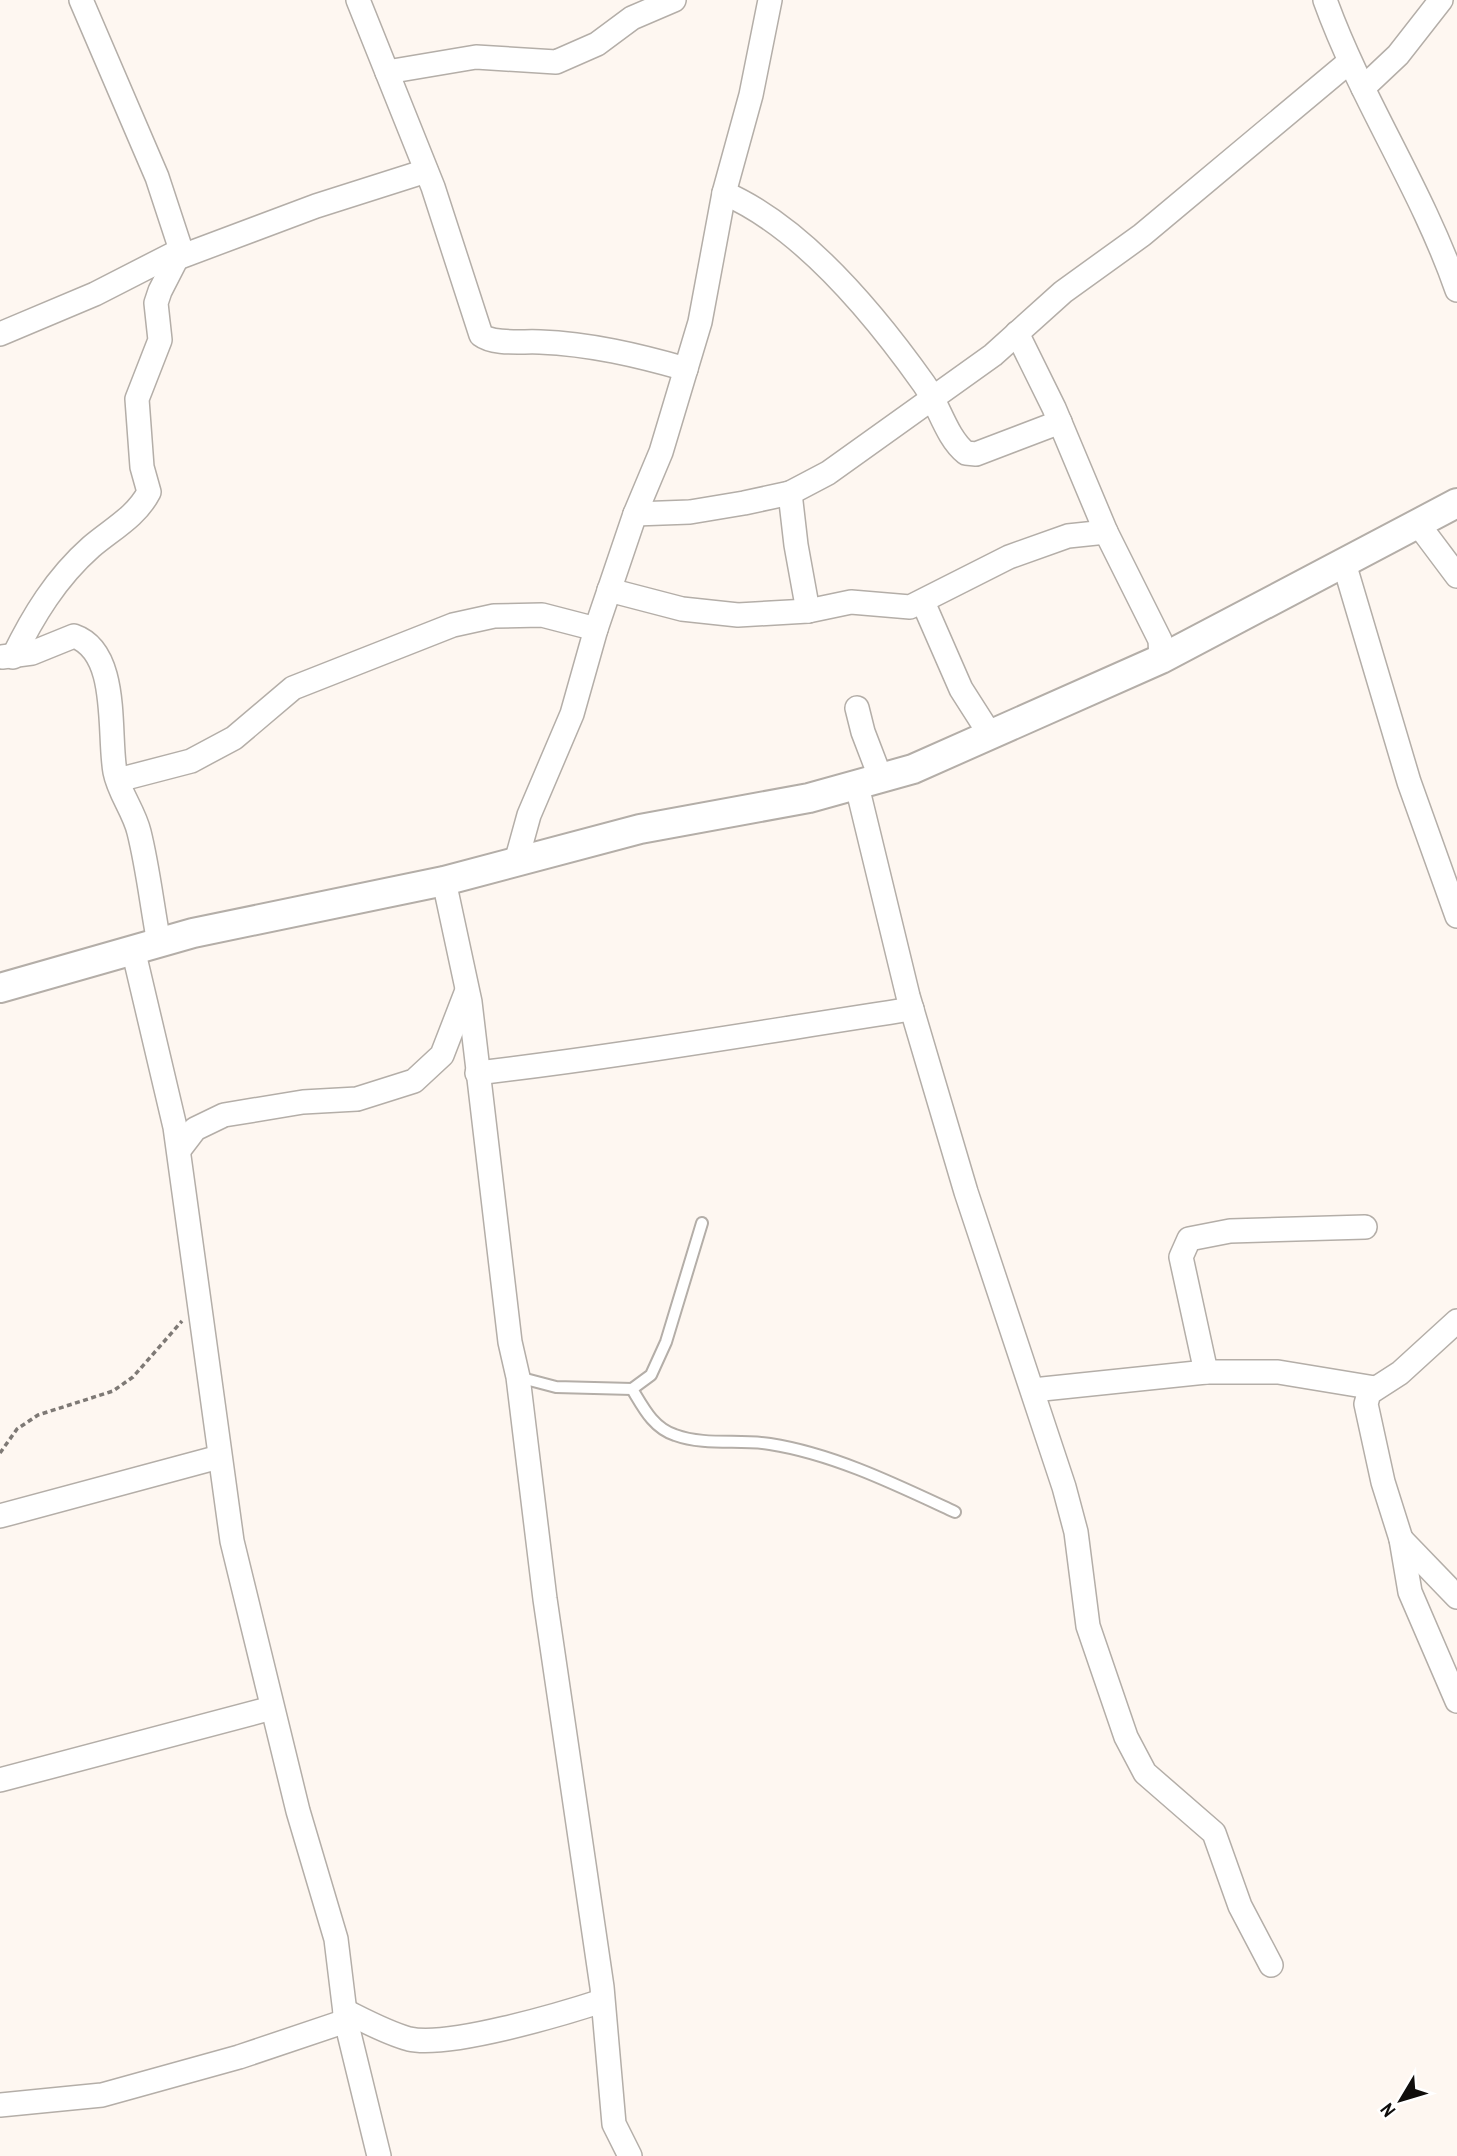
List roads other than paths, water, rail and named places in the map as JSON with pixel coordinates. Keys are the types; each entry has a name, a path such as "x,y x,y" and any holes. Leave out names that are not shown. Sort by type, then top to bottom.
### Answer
{"street":[{"path":"6,657 35,611 63,576 90,548 141,508 149,492 142,467 137,399 160,340 156,303 181,254 157,177 81,0"},
{"path":"358,0 426,171 474,321 484,337 620,351 685,369"},
{"path":"387,72 476,57 556,62 597,44 632,18 674,0"},
{"path":"516,862 529,814 572,714 596,629 635,514 660,452 700,322 724,193 751,95 770,0"},
{"path":"1325,0 1349,62 1434,234 1457,290"},
{"path":"1363,88 1398,55 1441,0"},
{"path":"635,514 690,512 790,493 828,473 1017,333 1063,292 1142,236 1349,62"},
{"path":"0,334 181,254 316,206 426,171"},
{"path":"724,193 753,206 792,235 871,318 933,397 954,439 966,453 976,454 1060,422"},
{"path":"1017,333 1060,422 1106,531 1160,640 1161,659"},
{"path":"790,493 808,611"},
{"path":"0,988 146,946 444,881 640,829 724,816 869,783 913,769 1161,659 1457,503"},
{"path":"1418,524 1457,576"},
{"path":"609,590 682,610 738,615 808,611 851,602 898,607 923,602 1022,552 1068,536 1106,531"},
{"path":"1344,563 1409,782 1457,916"},
{"path":"923,602 961,689 991,736"},
{"path":"118,780 191,761 234,738 293,688 453,625 494,616 542,615 596,629"},
{"path":"6,657 74,636 85,640 106,677 118,780 139,830 146,946 179,1150 232,1541 272,1708 335,1939 346,2016 379,2156"},
{"path":"857,708 912,1009 970,1205 1033,1390 1076,1532 1088,1626 1126,1737 1145,1773 1214,1833 1240,1906 1270,1965"},
{"path":"444,881 468,990 510,1342 518,1377 545,1599 602,2001 614,2124 630,2156"},
{"path":"179,1150 195,1129 224,1115 303,1102 357,1099 414,1081 442,1055 468,990"},
{"path":"477,1073 589,1061 673,1045 912,1009"},
{"path":"1206,1372 1181,1257 1189,1239 1230,1231 1365,1227"},
{"path":"1457,1321 1400,1373 1369,1393 1366,1404 1370,1430 1401,1539 1414,1603 1457,1701"},
{"path":"1033,1390 1206,1372 1278,1372 1375,1388"},
{"path":"0,1516 219,1457"},
{"path":"1401,1539 1457,1597"},
{"path":"0,1780 272,1708"},
{"path":"0,2105 102,2095 239,2057 346,2016 411,2039 441,2039 549,2018 602,2001"}],"lane":[{"path":"518,1377 556,1387 632,1390 651,1375 666,1342 702,1223"},
{"path":"632,1390 652,1420 674,1435 701,1441 768,1444 801,1450 829,1459 955,1513"}]}
